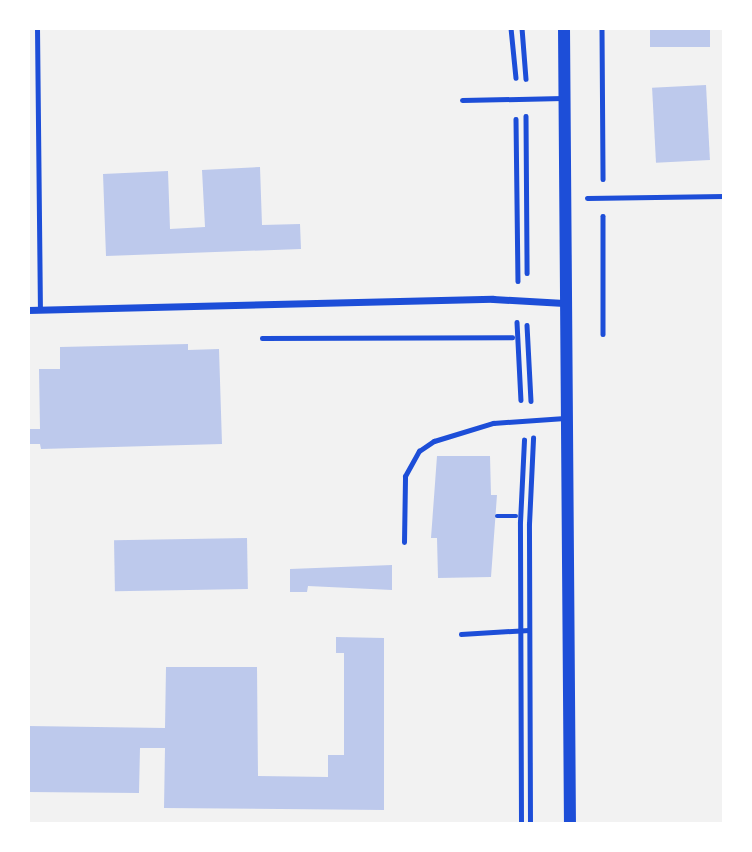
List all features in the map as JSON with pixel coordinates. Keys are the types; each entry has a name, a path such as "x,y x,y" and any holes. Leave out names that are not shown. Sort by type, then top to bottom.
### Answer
{"street":[{"path":"564,28 570,824"},
{"path":"28,310 494,299 564,303"}],"lane":[{"path":"37,28 40,310"},
{"path":"461,100 564,98"},
{"path":"587,198 724,196"},
{"path":"404,542 405,476 419,451 461,431 524,418 565,418"}],"path":[{"path":"511,28 517,99 518,279"},
{"path":"522,28 526,99 527,273"},
{"path":"602,28 603,334"},
{"path":"517,319 524,418 520,631 521,824"},
{"path":"527,325 525,337 533,418 528,516 530,824"},
{"path":"262,338 512,337"},
{"path":"497,516 516,516"},
{"path":"461,634 529,630"}],"building":[{"path":"650,28 710,28 710,47 650,47"},
{"path":"706,85 710,160 656,163 652,88"},
{"path":"260,167 262,225 300,224 301,249 106,256 103,174 168,171 170,229 205,227 202,170"},
{"path":"188,344 188,350 219,349 222,444 41,449 40,444 30,444 30,429 40,429 39,369 60,369 60,347"},
{"path":"437,456 490,456 491,495 497,495 491,577 438,578 437,538 431,538"},
{"path":"247,538 248,589 115,591 114,540"},
{"path":"392,565 392,590 308,586 307,592 290,592 290,569"},
{"path":"336,637 384,638 384,810 164,808 165,748 140,748 139,793 28,792 28,726 165,728 166,667 257,667 258,776 328,777 328,755 344,755 344,653 336,653"}]}
